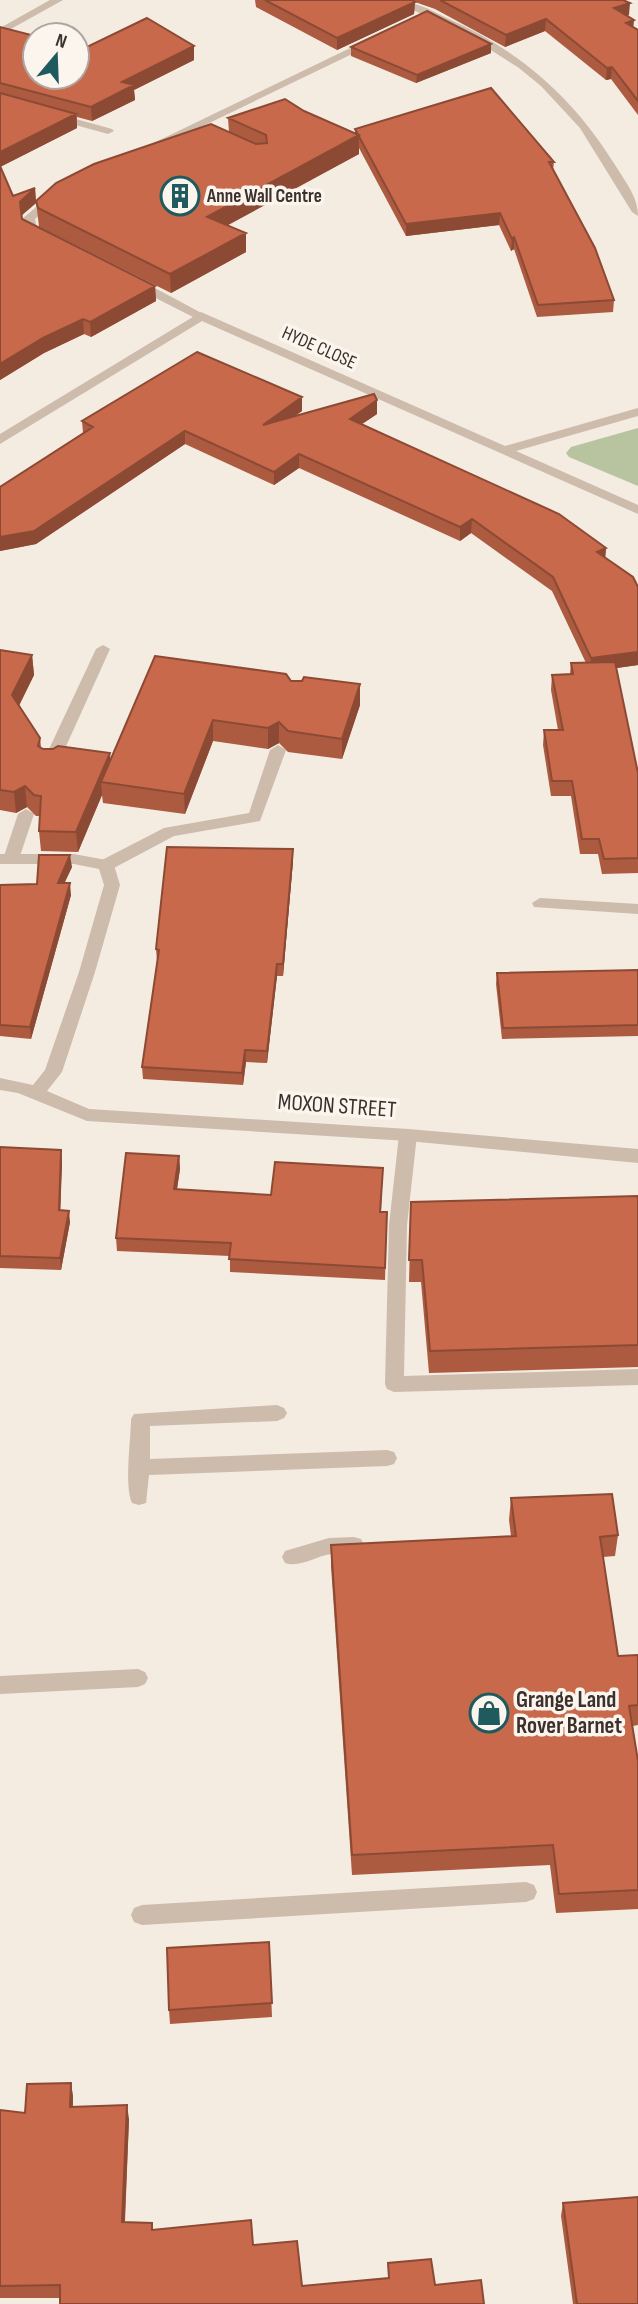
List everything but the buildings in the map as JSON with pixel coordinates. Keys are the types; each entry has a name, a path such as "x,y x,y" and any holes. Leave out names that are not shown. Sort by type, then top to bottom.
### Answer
{"street":[{"path":"3,27 58,0"},
{"path":"397,0 499,47 547,84 584,126 638,212"},
{"path":"418,19 430,13"},
{"path":"132,156 381,36"},
{"path":"36,111 108,131"},
{"path":"190,127 214,137"},
{"path":"56,244 31,231 29,218 63,192"},
{"name":"HYDE CLOSE","path":"118,275 201,316 638,510"},
{"path":"0,440 201,316"},
{"path":"502,451 638,412"},
{"path":"50,764 103,649"},
{"path":"26,814 5,859 74,859 106,865 170,832 255,817 278,750"},
{"path":"36,1093 53,1072 87,972 111,885 106,865"},
{"path":"540,903 638,909"},
{"name":"MOXON STREET","path":"0,1084 21,1087 87,1115 408,1135 638,1156"},
{"path":"408,1135 398,1225 394,1384 638,1377"},
{"path":"139,1497 141,1419 277,1413"},
{"path":"139,1467 387,1458"},
{"path":"292,1557 329,1546 368,1545"},
{"path":"0,1685 138,1678"},
{"path":"142,1915 526,1892"}],"green space":[{"path":"638,428 638,486 569,457 566,453 571,447"}],"place":[{"name":"Anne Wall Centre","path":"180,196"},
{"name":"Grange Land Rover Barnet","path":"489,1713"}]}
